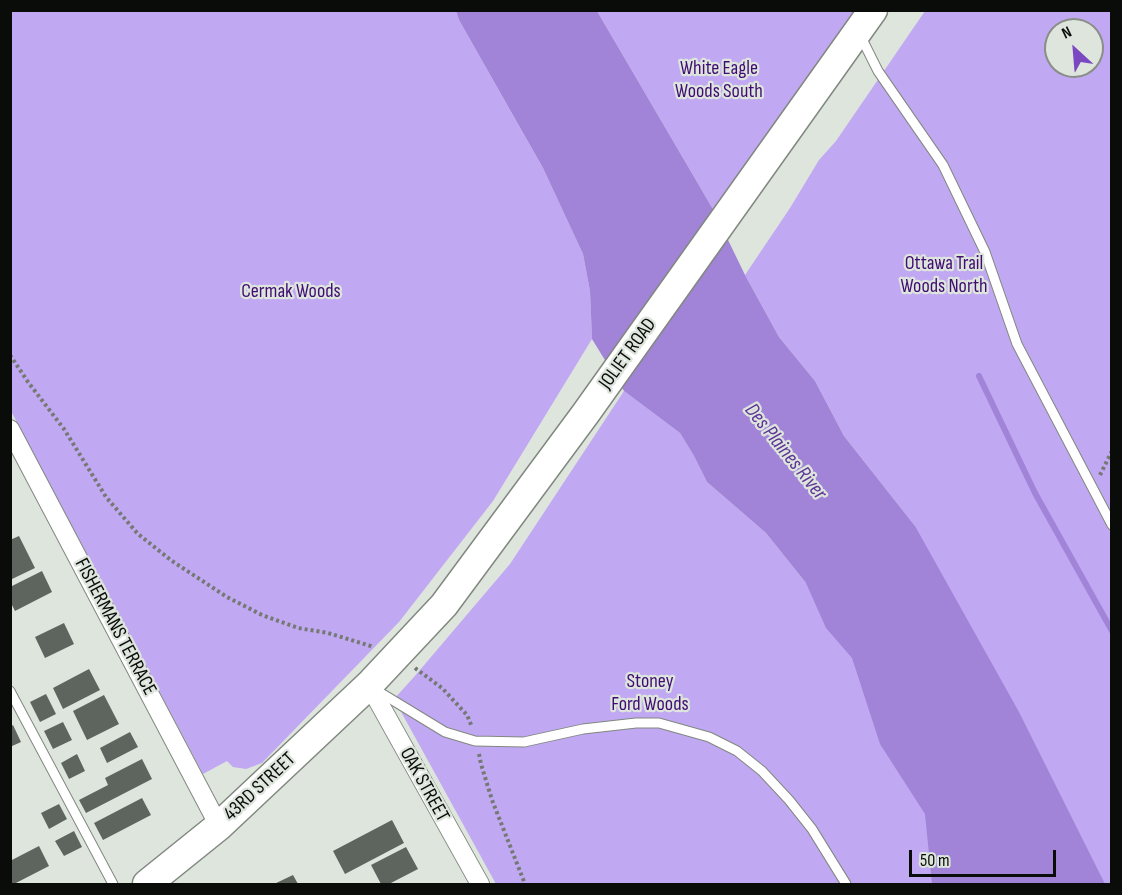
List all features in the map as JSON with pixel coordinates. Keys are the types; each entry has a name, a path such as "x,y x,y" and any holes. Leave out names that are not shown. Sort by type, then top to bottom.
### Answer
{"main road":[{"name":"JOLIET ROAD","path":"369,686 444,604 586,413 866,21"},
{"name":"43RD STREET","path":"147,885 219,826 369,686"}],"street":[{"name":"FISHERMANS TERRACE","path":"10,429 219,826"},
{"name":"OAK STREET","path":"369,686 480,885"}],"lane":[{"path":"866,21 878,70 943,165 985,252 1017,344 1112,525"},
{"path":"369,686 445,732 476,741 524,742 583,729 636,723 659,723 709,737 737,751 762,771 776,786 812,829 846,885"},
{"path":"10,691 113,885"}],"path":[{"path":"10,355 64,429 106,497 138,534 172,561 226,597 262,615 298,628 328,633 374,647"},
{"path":"1093,490 1112,451"},
{"path":"420,670 442,688 467,715 473,729"},
{"path":"479,752 492,800 525,885"}],"green space":[{"name":"Cermak Woods","path":"10,11 456,11 543,168 583,254 590,291 592,339 493,501 399,622 262,763 246,769 233,767 227,761 203,774 11,411"},
{"name":"White Eagle Woods South","path":"597,11 854,11 714,211"},
{"path":"925,11 1111,11 1111,884 496,884 394,699 510,564 624,391 680,433 707,482 766,533 806,583 915,526 844,436 815,381 779,337 745,275 819,160 836,141"}],"water":[{"name":"Des Plaines River","path":"456,11 597,11 714,211 779,337 815,381 844,436 915,526 1019,712 1105,884 932,884 925,814 880,744 852,658 826,628 806,583 766,533 707,482 680,433 624,391 592,339 590,291 583,254 543,168"}],"building":[{"path":"19,536 35,568 10,580 10,540"},
{"path":"42,571 52,592 15,611 10,601 10,587"},
{"path":"64,623 74,644 45,658 35,637"},
{"path":"89,669 100,690 63,709 53,688"},
{"path":"46,694 56,714 40,722 30,702"},
{"path":"104,695 119,724 87,740 73,711"},
{"path":"63,722 72,740 53,749 44,731"},
{"path":"13,725 21,742 10,747 10,727"},
{"path":"130,732 138,747 107,763 100,748"},
{"path":"77,754 85,771 69,779 61,763"},
{"path":"142,759 152,779 86,813 79,800 108,785 105,778"},
{"path":"142,798 151,815 103,840 94,823"},
{"path":"59,804 67,819 49,829 41,813"},
{"path":"392,820 404,843 345,874 333,851"},
{"path":"74,831 82,847 64,856 55,841"},
{"path":"39,846 49,866 10,884 10,861"},
{"path":"406,847 418,869 389,884 381,884 371,865"},
{"path":"293,875 298,884 274,884"}],"waterway":[{"path":"979,376 1035,493 1112,631"}],"park label":[{"name":"Ottawa Trail Woods North","path":"944,276"},
{"name":"Stoney Ford Woods","path":"650,694"}]}
